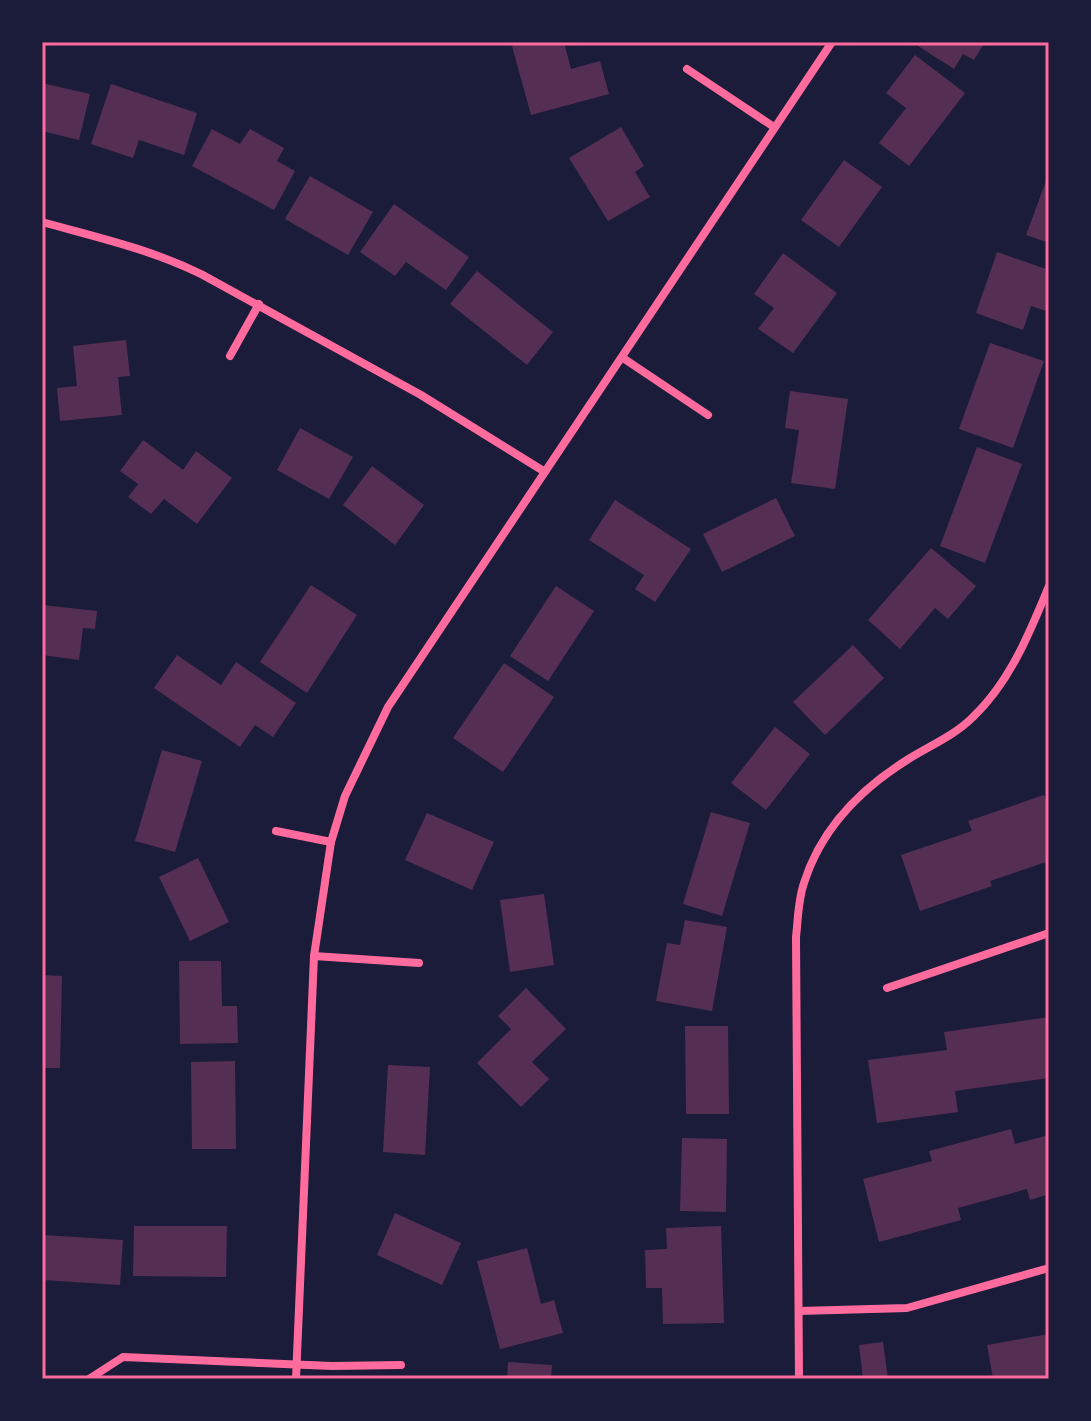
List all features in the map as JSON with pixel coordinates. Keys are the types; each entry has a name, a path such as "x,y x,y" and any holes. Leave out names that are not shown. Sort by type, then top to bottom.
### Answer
{"street":[{"path":"296,1379 314,956 331,842 345,796 388,707 832,42"},
{"path":"687,69 774,127"},
{"path":"42,222 169,259 259,304 421,395 545,472"},
{"path":"230,356 259,304"},
{"path":"623,358 708,415"},
{"path":"799,1379 796,937 802,886 818,846 847,807 874,782 972,719 1000,687 1026,640 1049,586"},
{"path":"276,831 331,842"},
{"path":"887,988 1049,933"},
{"path":"314,956 419,963"},
{"path":"799,1311 907,1308 1049,1268"},
{"path":"89,1379 123,1357 401,1365"}],"building":[{"path":"527,42 564,42 571,69 600,61 609,94 531,115 512,46"},
{"path":"921,42 985,42 974,60 963,54 954,69 918,46"},
{"path":"915,55 965,93 909,166 879,143 906,108 886,93"},
{"path":"42,83 90,94 79,140 42,131"},
{"path":"111,84 197,113 184,155 139,140 133,158 91,144"},
{"path":"621,127 644,166 635,172 650,197 608,221 569,158"},
{"path":"212,129 240,144 250,129 284,148 277,161 295,171 274,210 192,166"},
{"path":"844,160 882,187 839,247 801,220"},
{"path":"1049,173 1049,243 1026,235"},
{"path":"310,176 373,212 348,255 285,219"},
{"path":"394,204 469,257 446,290 406,262 395,276 360,252"},
{"path":"997,252 1049,270 1049,312 1031,306 1023,330 976,313"},
{"path":"783,253 837,293 793,353 758,329 774,308 754,294"},
{"path":"477,271 553,332 527,365 450,304"},
{"path":"126,340 130,376 118,377 122,415 60,421 57,388 77,386 73,346"},
{"path":"990,343 1044,361 1013,448 959,429"},
{"path":"790,391 848,399 835,489 791,483 799,430 785,428"},
{"path":"300,428 353,457 329,499 277,470"},
{"path":"143,440 183,470 196,451 232,478 197,524 164,499 151,514 128,497 138,484 120,471"},
{"path":"977,447 1022,464 985,563 940,546"},
{"path":"372,466 424,505 395,545 343,505"},
{"path":"776,498 795,536 722,572 703,534"},
{"path":"615,500 691,549 655,602 635,589 644,575 589,540"},
{"path":"931,548 976,586 948,619 935,608 900,649 868,620"},
{"path":"311,585 357,615 307,693 260,662"},
{"path":"556,586 594,611 548,681 510,656"},
{"path":"42,605 97,611 95,629 83,628 79,660 42,655"},
{"path":"853,645 884,678 825,735 793,702"},
{"path":"177,655 221,685 236,662 296,703 273,737 255,725 240,747 154,688"},
{"path":"504,663 554,697 503,772 453,738"},
{"path":"775,727 810,754 766,810 731,783"},
{"path":"162,750 202,761 175,852 135,841"},
{"path":"1044,795 1049,808 1049,861 990,881 992,886 920,911 901,855 972,831 968,821"},
{"path":"711,812 750,823 722,916 683,904"},
{"path":"427,813 494,842 472,890 405,860"},
{"path":"198,858 229,922 190,941 159,877"},
{"path":"544,894 554,965 510,972 500,900"},
{"path":"685,920 727,927 712,1011 656,1001 667,943 680,945"},
{"path":"179,961 221,961 222,1006 237,1006 238,1043 180,1044"},
{"path":"42,975 62,976 60,1068 42,1068"},
{"path":"526,988 566,1029 532,1062 549,1079 521,1107 477,1063 511,1029 498,1016"},
{"path":"1049,1017 1049,1078 955,1091 958,1112 877,1123 868,1060 947,1050 944,1032"},
{"path":"685,1026 728,1026 729,1114 686,1114"},
{"path":"235,1061 236,1149 192,1149 191,1062"},
{"path":"388,1065 430,1067 425,1155 383,1152"},
{"path":"1011,1129 1015,1144 1049,1135 1049,1194 1030,1200 1027,1189 958,1208 961,1220 879,1242 863,1179 932,1161 929,1151"},
{"path":"682,1138 727,1139 726,1212 680,1211"},
{"path":"395,1213 461,1243 442,1285 377,1255"},
{"path":"134,1226 227,1226 226,1277 133,1276"},
{"path":"721,1226 724,1323 663,1324 662,1288 646,1288 645,1250 667,1249 666,1228"},
{"path":"43,1235 123,1240 120,1285 42,1280"},
{"path":"527,1248 541,1304 554,1300 563,1333 500,1349 477,1261"},
{"path":"1049,1334 1049,1379 993,1379 987,1345"},
{"path":"883,1342 888,1379 863,1379 859,1345"},
{"path":"508,1362 552,1365 551,1379 507,1379"}]}
